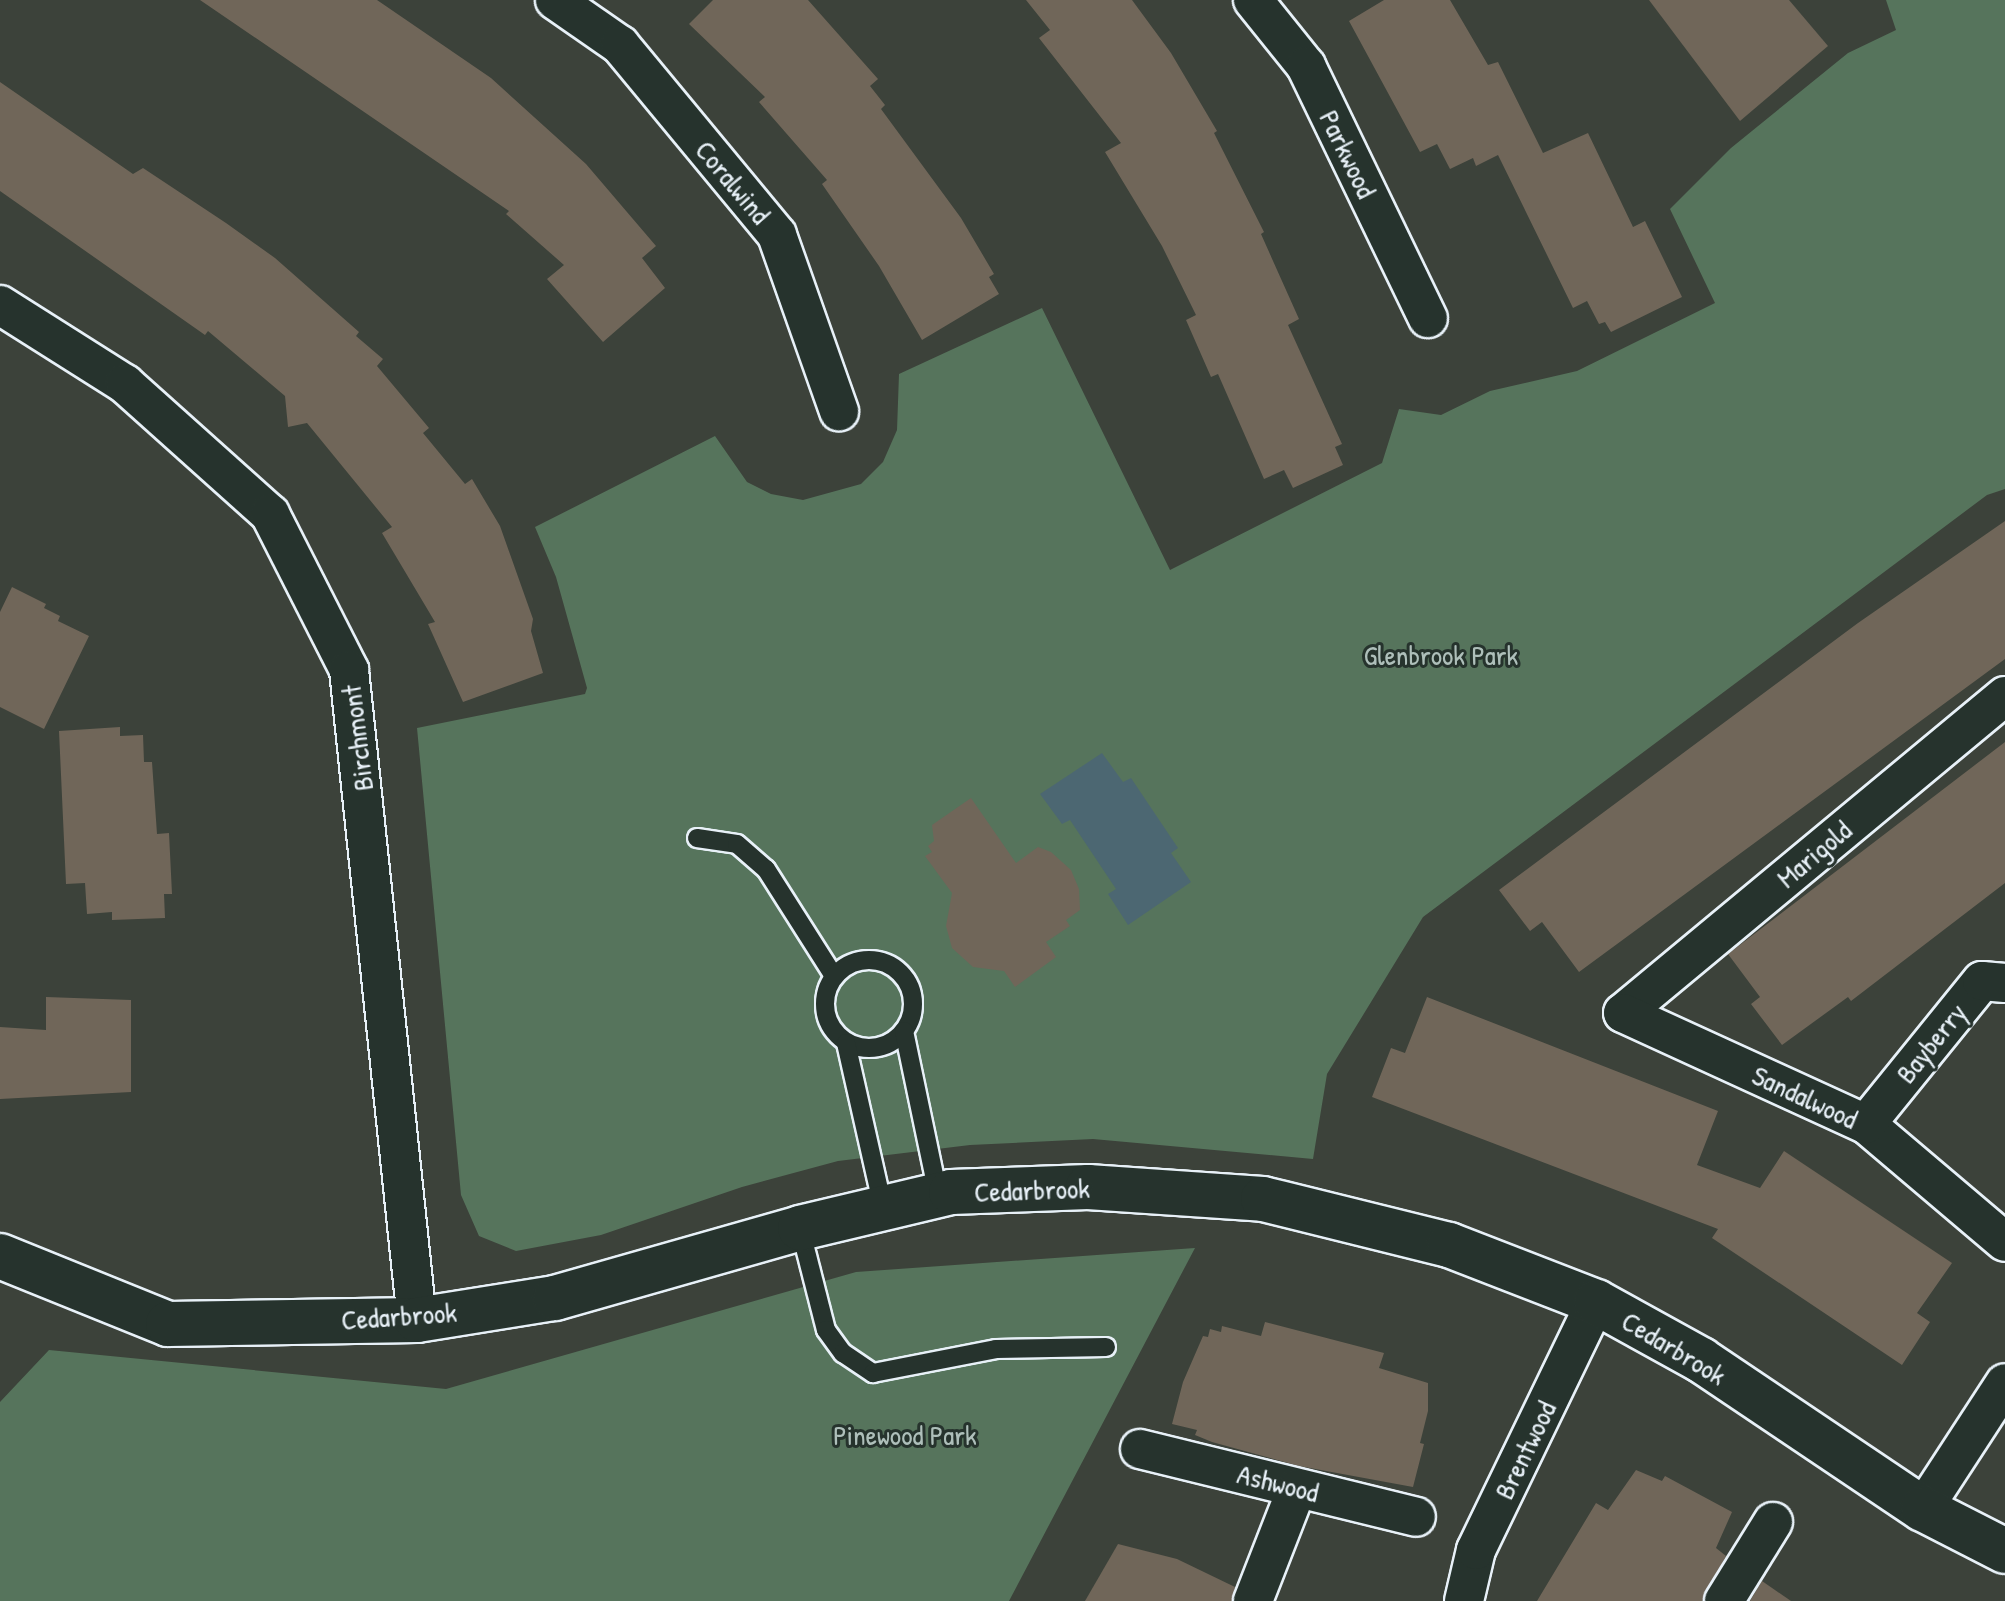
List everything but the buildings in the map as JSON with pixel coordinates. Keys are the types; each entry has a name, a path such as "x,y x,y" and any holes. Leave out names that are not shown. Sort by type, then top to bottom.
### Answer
{"street":[{"name":"Coralwind","path":"555,0 620,45 777,235 839,411"},
{"name":"Parkwood","path":"1253,0 1306,66 1428,318"},
{"name":"Birchmont","path":"0,305 125,384 270,514 349,670 417,1320"},
{"name":"Marigold","path":"1623,1013 2005,696"},
{"name":"Bayberry","path":"1866,1124 1982,981 2005,983"},
{"name":"Sandalwood","path":"1623,1013 1866,1124 2005,1242"},
{"name":"Cedarbrook","path":"0,1256 168,1324 417,1320 555,1298 800,1228 938,1194 1088,1187 1263,1199 1449,1245 1596,1302 1701,1360 1923,1509 2005,1551"},
{"name":"Brentwood","path":"1464,1601 1476,1550 1596,1302"},
{"path":"1923,1509 2005,1383"},
{"name":"Ashwood","path":"1140,1449 1416,1517"},
{"path":"1253,1601 1297,1488"},
{"path":"1724,1601 1773,1522"}],"lane":[{"path":"697,838 737,844 766,869 834,976"},
{"path":"883,1207 846,1043 827,1020 827,989 834,976 860,960 890,965 902,974 913,1002 904,1031 938,1194"},
{"path":"846,1043 871,1049 904,1031"},
{"path":"800,1228 826,1330 843,1353 873,1373 996,1349 1106,1347"}],"green space":[{"name":"Glenbrook Park","path":"1886,0 2005,0 2005,489 1987,495 1423,917 1327,1074 1313,1159 1093,1139 970,1145 838,1161 742,1187 601,1235 516,1251 479,1236 461,1195 417,728 585,694 587,688 556,577 535,527 715,436 747,482 771,494 803,500 861,484 883,462 897,430 899,374 1042,308 1170,570 1382,463 1399,409 1441,415 1490,391 1577,371 1715,303 1670,209 1731,148 1848,53 1896,30"},
{"name":"Pinewood Park","path":"1195,1248 1009,1601 0,1601 0,1402 49,1350 446,1389 856,1272"}],"water":[{"path":"1102,753 1123,782 1131,778 1178,848 1171,853 1191,882 1128,925 1108,894 1116,889 1070,820 1062,824 1040,794"}]}
